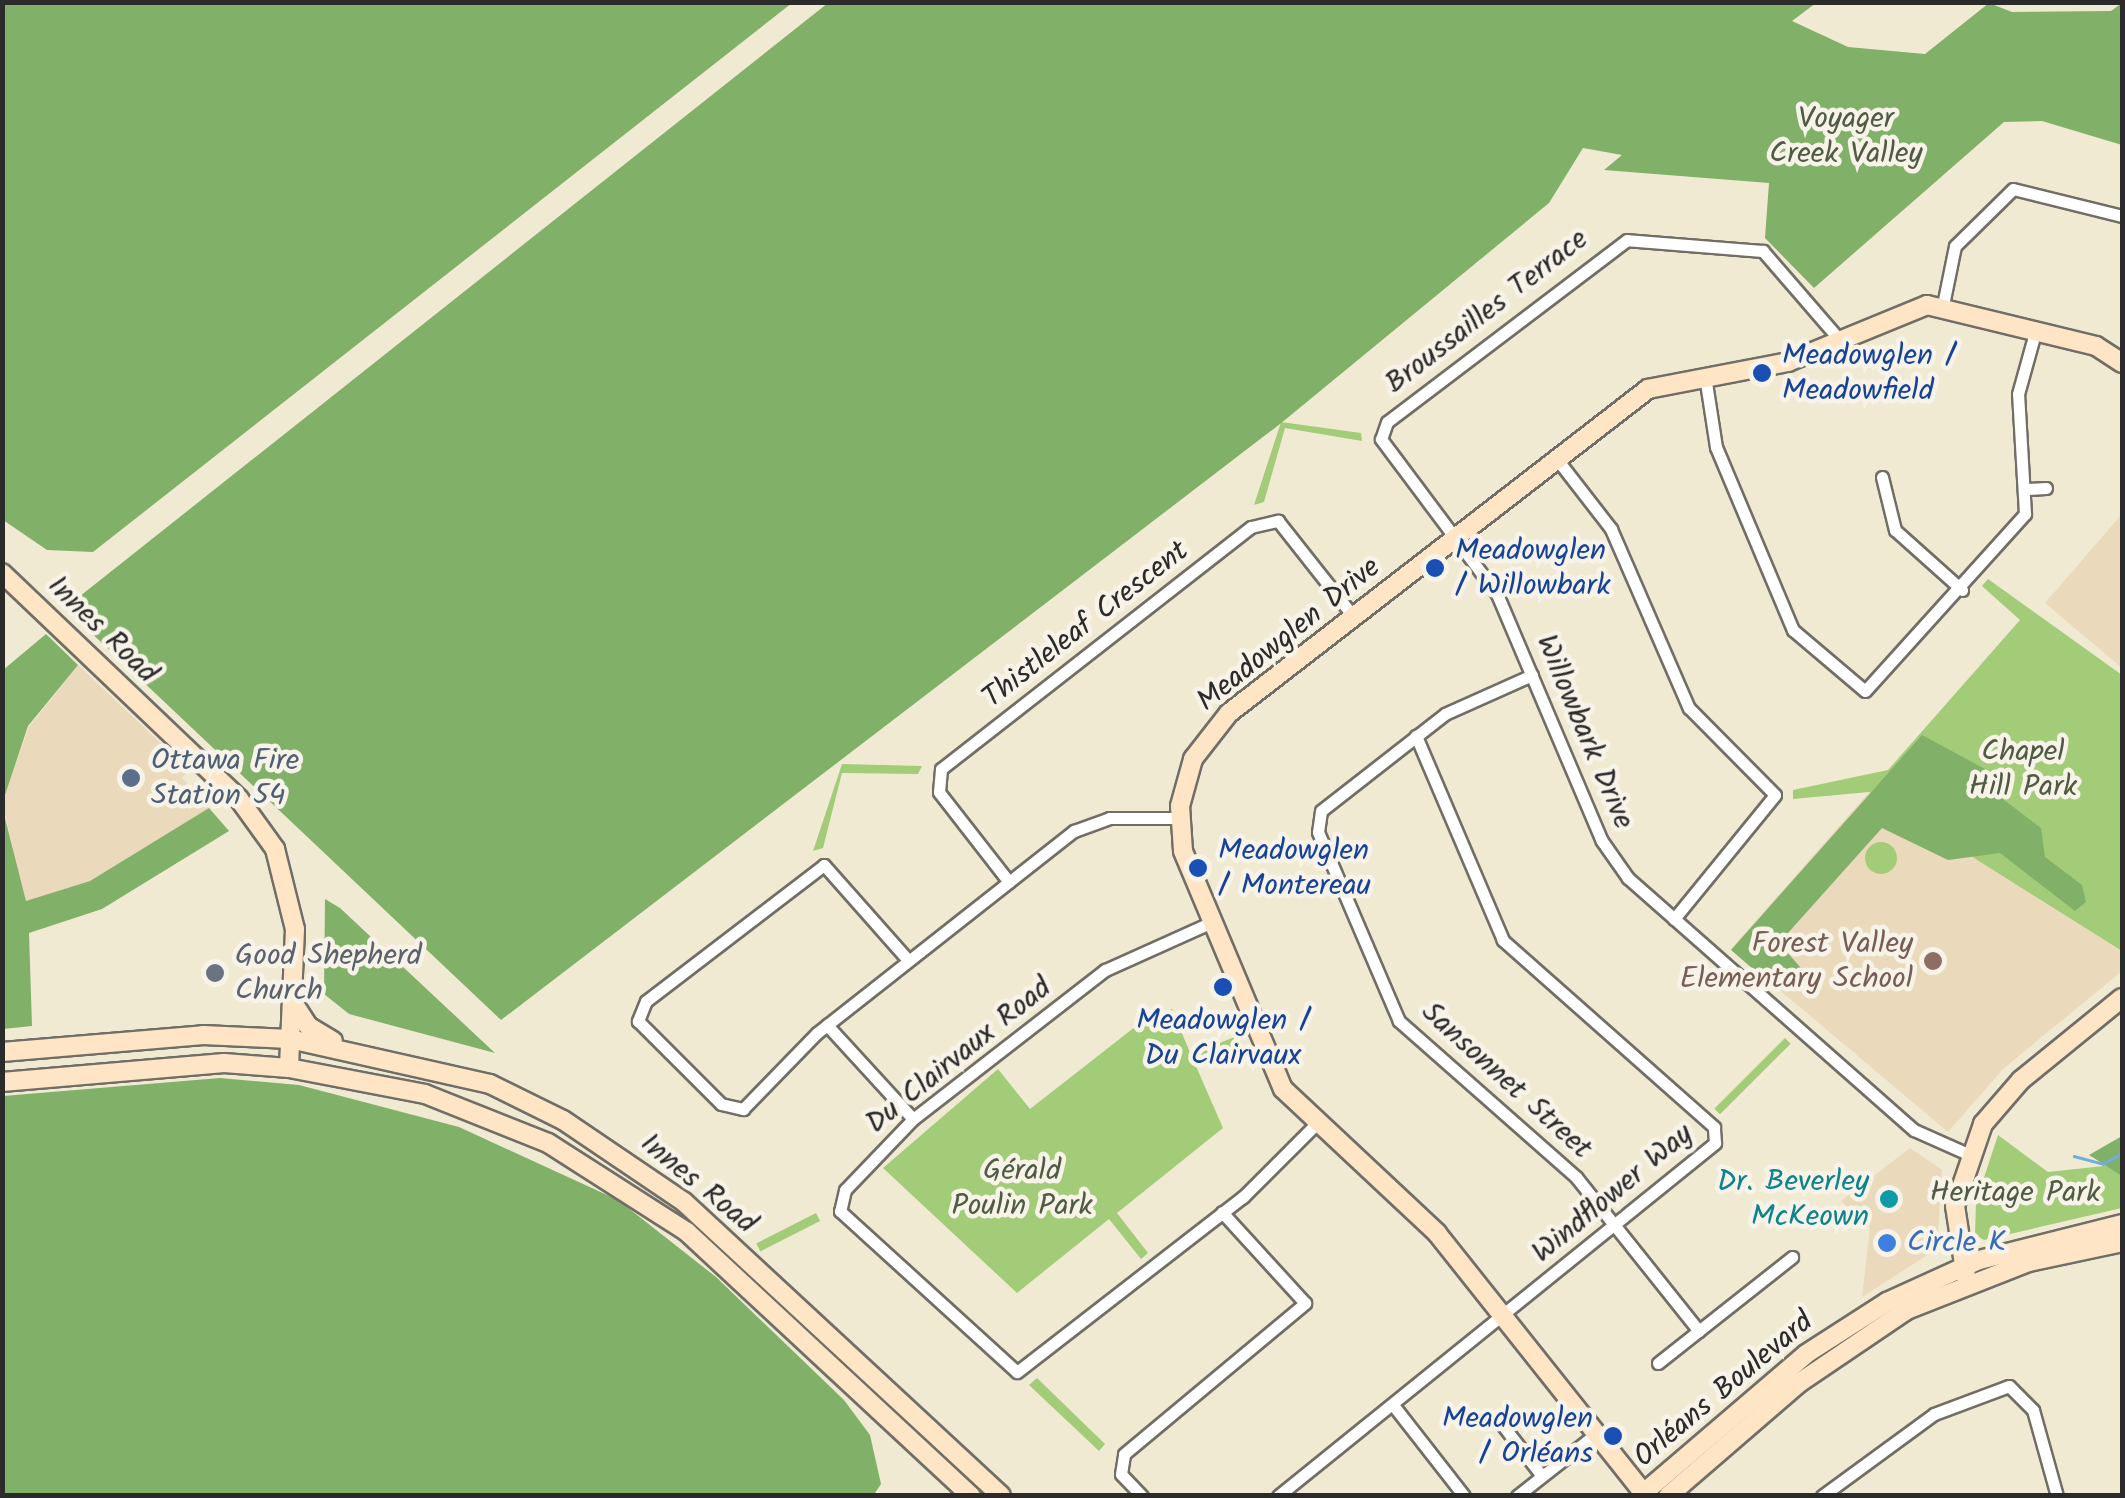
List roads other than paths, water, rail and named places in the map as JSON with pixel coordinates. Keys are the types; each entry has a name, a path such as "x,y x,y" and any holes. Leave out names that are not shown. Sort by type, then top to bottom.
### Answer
{"main road":[{"name":"Meadowglen Drive","path":"1644,1495 1437,1233 1315,1126 1283,1090 1212,922 1180,818 1184,782 1211,732 1640,393 1705,376 1788,362 1892,313 1943,305 2036,329 2122,363"},
{"name":"Innes Road","path":"2,573 263,829 291,898 289,1068 425,1094 612,1179 687,1232 971,1496"},
{"path":"1964,1274 1955,1206 1968,1154 2006,1095 2122,998"},
{"path":"247,1038 278,1023 292,1000 308,1026 339,1044"},
{"path":"2,1052 247,1038 290,1040"},
{"name":"Innes Road","path":"290,1040 339,1044 490,1084 638,1168 1001,1496"},
{"path":"2,1082 224,1064 289,1068"},
{"name":"Orléans Boulevard","path":"1644,1495 1825,1340 1964,1274 2122,1224"},
{"name":"Orléans Boulevard","path":"1668,1496 1831,1358 1964,1274 2122,1242"}],"street":[{"path":"1943,305 1955,246 2012,189 2122,216"},
{"name":"Broussailles Terrace","path":"1454,537 1383,446 1381,430 1617,244 1763,251 1838,338"},
{"path":"1705,376 1716,448 1794,630 1854,686 1878,686 2019,525 2028,489 2018,394 2036,329"},
{"path":"1556,458 1612,528 1689,708 1775,795 1674,920"},
{"path":"1882,477 1894,530 1962,590"},
{"path":"2028,489 2046,488"},
{"name":"Thistleleaf Crescent","path":"1009,882 939,792 941,769 1251,527 1278,521 1353,616"},
{"name":"Willowbark Drive","path":"1454,537 1498,594 1602,841 1674,920 1914,1130 1968,1154"},
{"name":"Sansonnet Street","path":"1532,675 1416,736 1320,811 1318,832 1400,1020 1576,1177 1699,1331"},
{"name":"Windflower Way","path":"1278,1496 1710,1152 1714,1127 1503,940 1416,736"},
{"path":"908,960 837,869 824,866 638,1014 640,1028 735,1110 827,1025 908,960 1097,820 1180,818"},
{"name":"Du Clairvaux Road","path":"1212,922 1106,970 912,1119 844,1190 840,1211 1010,1370 1024,1370 1222,1212 1315,1126"},
{"path":"827,1025 912,1119"},
{"path":"1142,1496 1122,1474 1124,1454 1306,1303 1222,1212"},
{"path":"1658,1363 1792,1258"},
{"path":"1822,1496 1908,1429 2000,1386 2033,1410 2057,1496"},
{"path":"1393,1405 1464,1496"},
{"path":"1497,1418 1542,1476"},
{"path":"1517,1496 1597,1433"}],"waterway":[{"path":"2074,1156 2103,1164 2122,1153"}],"place":[{"name":"Meadowglen / Meadowfield","path":"1762,373"},
{"name":"Meadowglen / Willowbark","path":"1435,568"},
{"name":"Ottawa Fire Station 54","path":"131,778"},
{"name":"Meadowglen / Montereau","path":"1198,868"},
{"name":"Forest Valley Elementary School","path":"1933,961"},
{"name":"Good Shepherd Church","path":"215,973"},
{"name":"Meadowglen / Du Clairvaux","path":"1223,987"},
{"name":"Dr. Beverley McKeown","path":"1889,1199"},
{"name":"Circle K","path":"1887,1243"},
{"name":"Meadowglen / Orléans","path":"1613,1436"}],"park label":[{"name":"Voyager Creek Valley","path":"1846,136"},
{"name":"Chapel Hill Park","path":"2023,769"},
{"name":"Gérald Poulin Park","path":"1022,1188"},
{"name":"Heritage Park","path":"2015,1193"}]}
